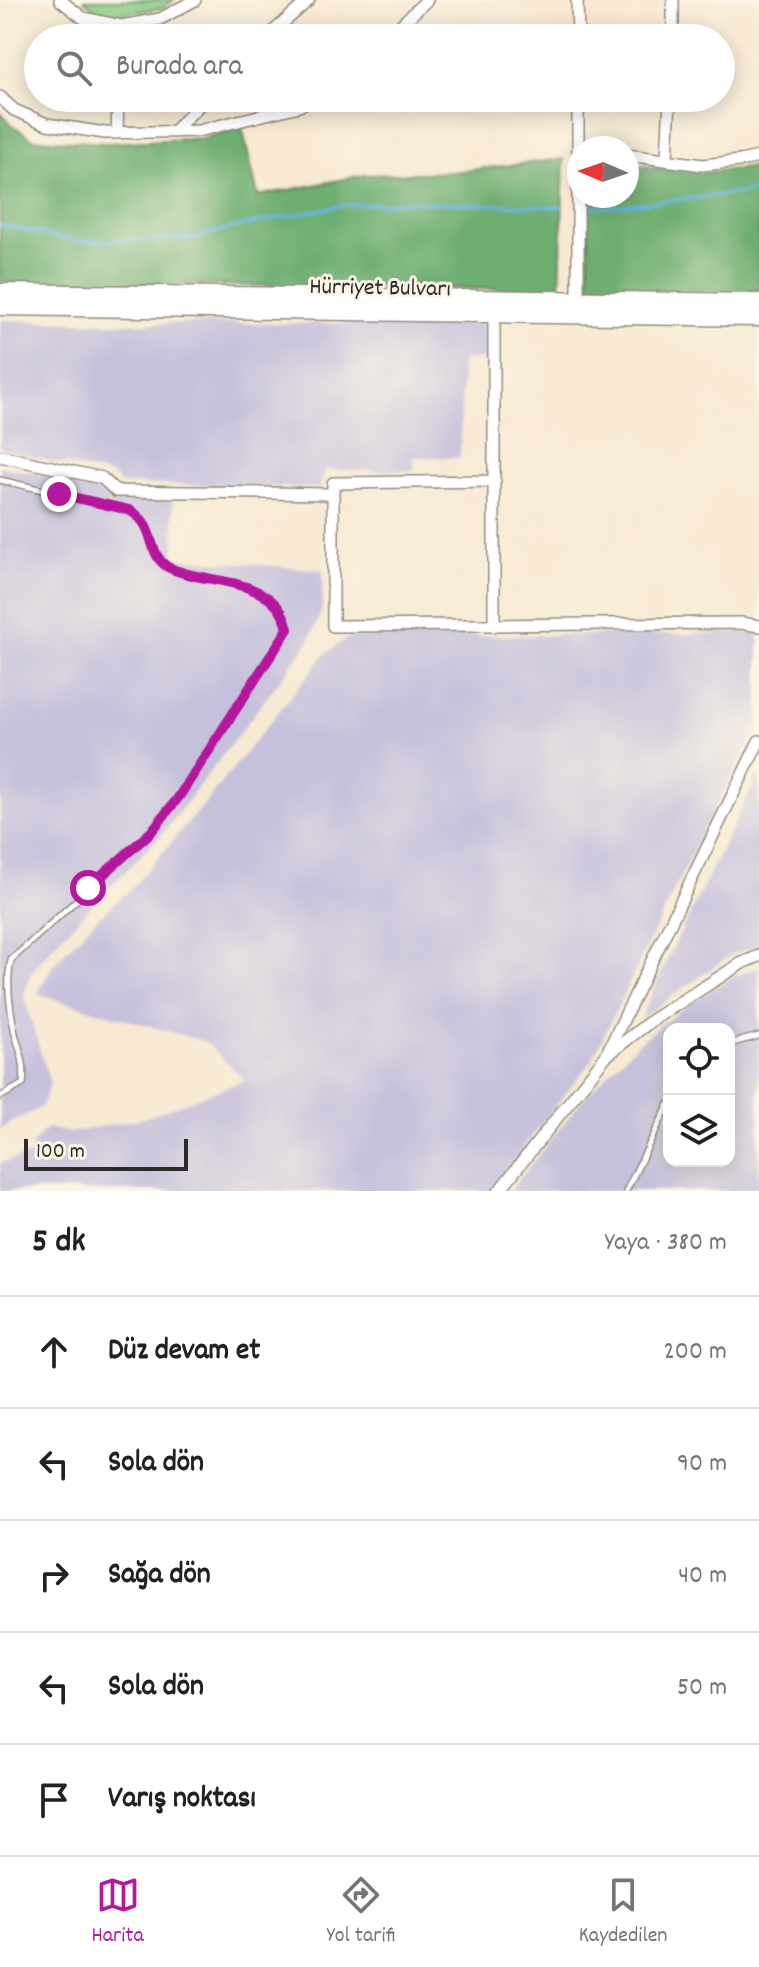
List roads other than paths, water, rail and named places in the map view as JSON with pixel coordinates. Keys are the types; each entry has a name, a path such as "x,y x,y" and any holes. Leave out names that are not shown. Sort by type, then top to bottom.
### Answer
{"main road":[{"name":"Hürriyet Bulvarı","path":"0,292 493,306 759,318"},
{"name":"Hürriyet Bulvarı","path":"0,307 493,306 578,299 759,302"}],"street":[{"path":"60,0 83,18 99,24"},
{"path":"145,24 195,0"},
{"path":"282,24 309,0"},
{"path":"402,24 427,0"},
{"path":"577,0 578,24"},
{"path":"673,0 673,24"},
{"path":"0,97 14,110 47,124 105,133 198,131 276,112"},
{"path":"117,133 118,112"},
{"path":"173,132 192,112"},
{"path":"578,112 579,136"},
{"path":"667,159 669,112"},
{"path":"639,156 703,165 759,157"},
{"path":"578,299 579,208"},
{"path":"493,306 494,626"},
{"path":"0,456 102,478 116,491 333,494"},
{"path":"495,481 333,483 333,626 741,623 759,626"},
{"path":"499,1191 605,1057 759,741"},
{"path":"605,1057 652,1020 742,963 759,956"}],"lane":[{"path":"0,480 129,510 139,515 147,525 156,554 166,566 249,587 264,594 286,619 288,629 178,798 151,832 11,960 7,976 25,1067 23,1084 0,1097"},
{"path":"0,961 10,965"},
{"path":"735,1042 759,1036"},
{"path":"626,1191 663,1116"}],"waterway":[{"path":"639,204 759,191"},
{"path":"0,225 78,241 151,240 196,238 343,205 412,202 563,207"}]}
